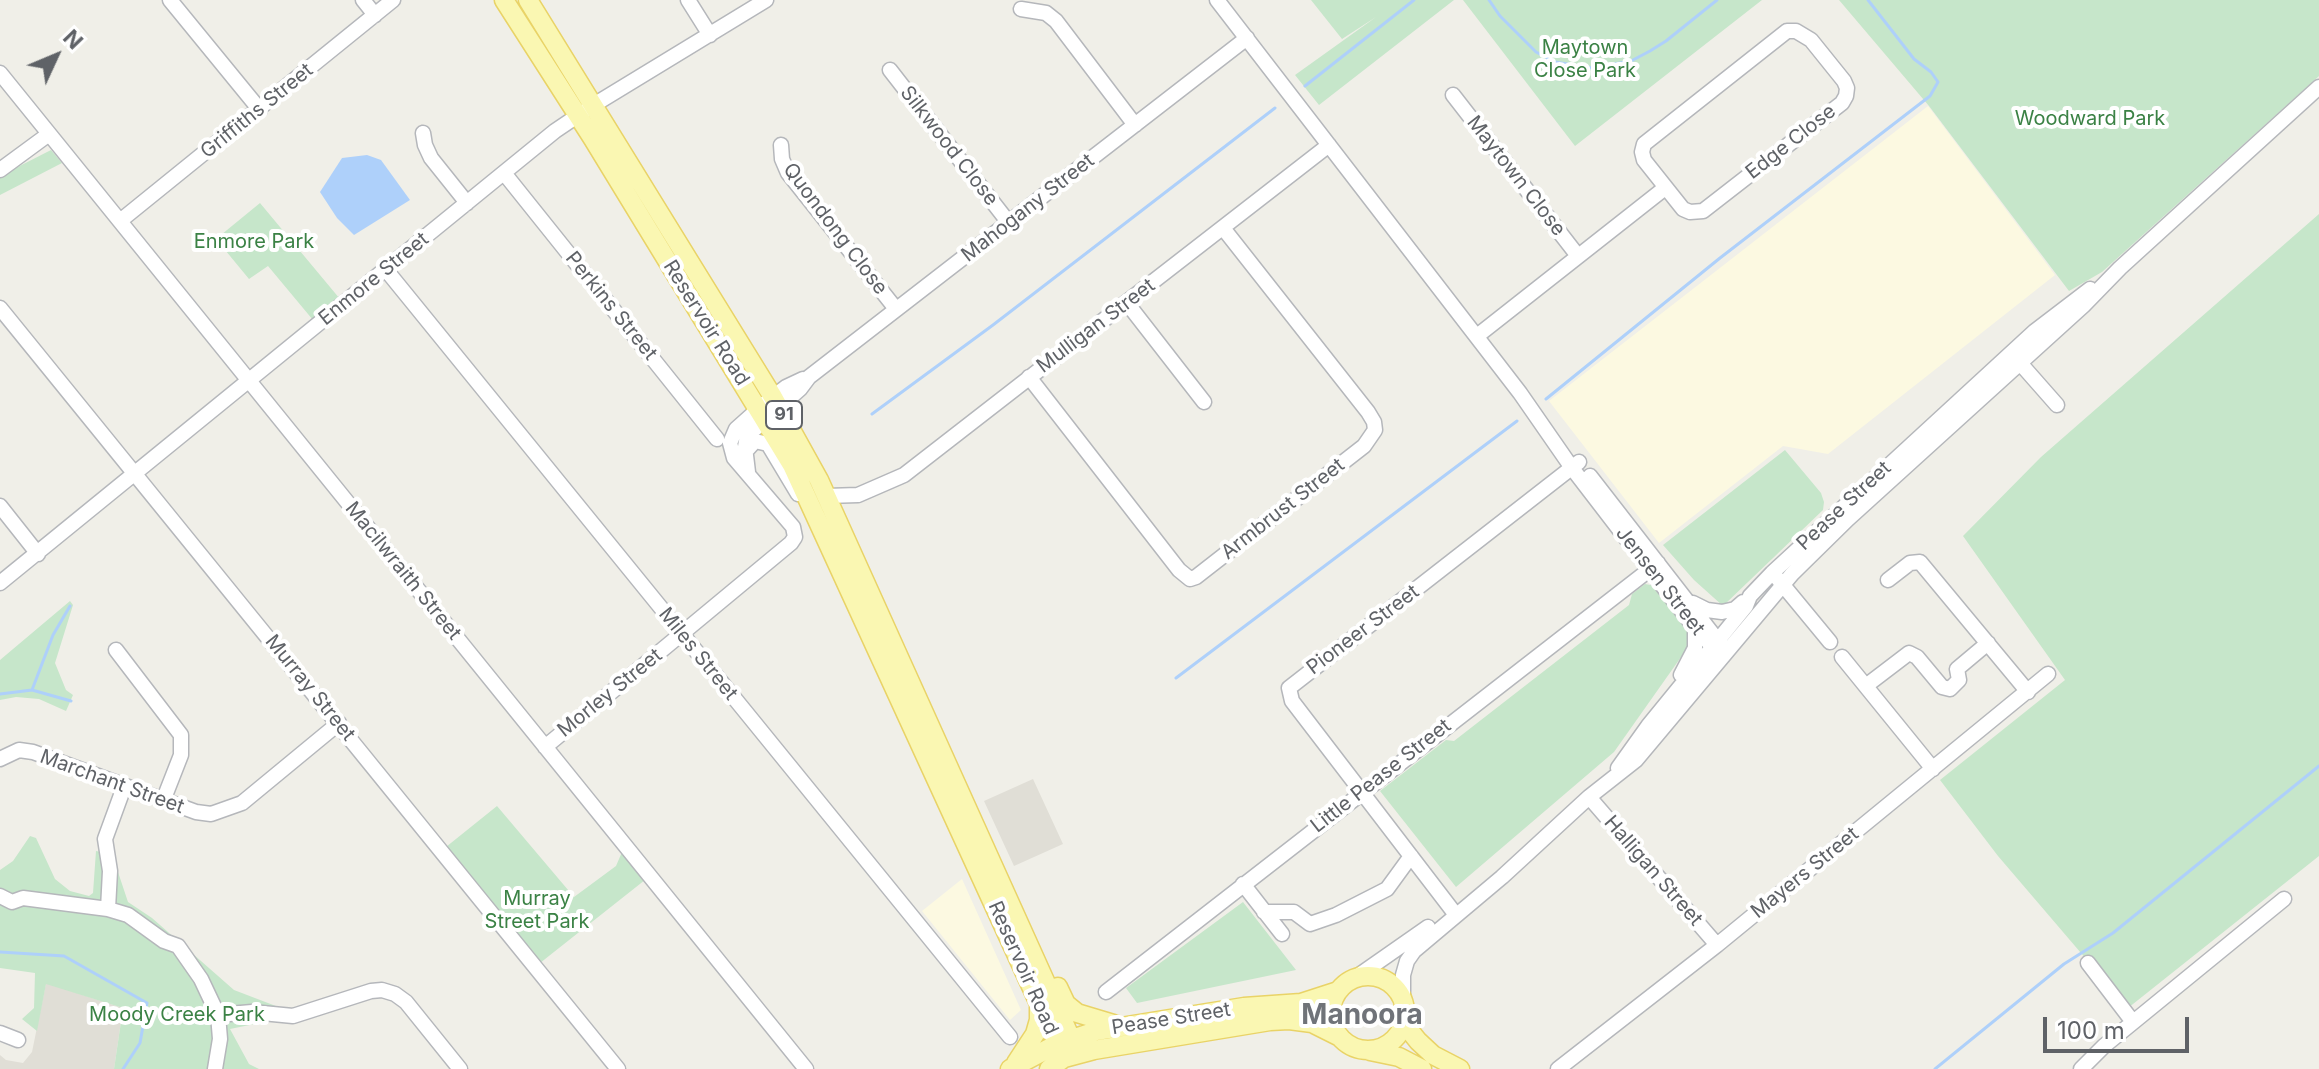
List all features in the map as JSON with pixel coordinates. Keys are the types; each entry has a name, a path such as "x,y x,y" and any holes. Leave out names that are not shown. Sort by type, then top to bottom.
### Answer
{"main road":[{"name":"Reservoir Road","path":"504,0 585,111 769,408 820,502 1060,1052"},
{"name":"Reservoir Road","path":"528,0 585,111"},
{"name":"Reservoir Road","path":"820,502 837,516 1013,911 1060,1052"},
{"path":"1013,911 1035,937 1068,1006 1082,1016 1119,1026"},
{"path":"1422,1069 1399,1057 1351,1046 1340,1037 1334,1029 1331,1014 1338,991 1355,978 1372,976 1393,985 1404,1006 1410,1031 1433,1055 1460,1069"},
{"name":"Pease Street","path":"1011,1068 1060,1052 1119,1026 1244,1007 1301,1003 1338,991"},
{"path":"1011,1068 1036,1032 1040,1014 1037,1000"},
{"path":"1364,1050 1382,1048 1394,1040 1402,1029 1404,1006"},
{"name":"Pease Street","path":"1060,1052 1270,1021 1312,1023 1340,1037"}],"street":[{"path":"170,0 260,110"},
{"path":"363,0 375,15"},
{"name":"Griffiths Street","path":"120,221 393,0"},
{"path":"688,0 710,35"},
{"name":"Enmore Street","path":"0,583 504,173 585,111 766,0"},
{"name":"Jensen Street","path":"1217,0 1654,566 1695,628 1719,646"},
{"path":"1021,9 1046,13 1056,21 1135,125"},
{"name":"Edge Close","path":"1787,31 1805,34 1844,81 1847,88 1842,103 1703,211 1683,209 1665,188 1644,160 1644,144 1787,31"},
{"name":"Mahogany Street","path":"769,408 797,381 809,377 1247,38"},
{"name":"Silkwood Close","path":"890,70 1009,223"},
{"name":"Macilwraith Street","path":"0,73 806,1069"},
{"name":"Pease Street","path":"1404,1006 1402,979 1409,957 1510,861 1539,842 1647,748 1750,596 1777,579 1848,520 2319,87"},
{"name":"Maytown Close","path":"1453,95 1578,256"},
{"path":"423,133 431,158 467,203"},
{"path":"0,170 49,134"},
{"name":"Quondong Close","path":"781,145 782,159 788,173 896,309"},
{"name":"Mulligan Street","path":"820,502 858,495 904,475 1329,145"},
{"name":"Perkins Street","path":"504,173 717,439"},
{"path":"1477,336 1665,188"},
{"name":"Armbrust Street","path":"1029,377 1179,570 1190,579 1202,573 1364,446 1375,430 1368,412 1223,228"},
{"name":"Pease Street","path":"1609,782 1663,707 1777,579 2035,331 2120,268"},
{"name":"Miles Street","path":"387,271 1010,1037"},
{"path":"1127,303 1204,402"},
{"name":"Murray Street","path":"0,308 618,1069"},
{"path":"2020,363 2057,405"},
{"path":"748,472 745,452 747,436 769,408"},
{"name":"Morley Street","path":"545,747 779,556 795,537 791,523 732,454 730,443 736,429 769,408"},
{"path":"745,452 755,441 768,444 794,489 820,502"},
{"name":"Pioneer Street","path":"1454,912 1292,701 1289,688 1576,465"},
{"name":"Mulligan Street","path":"837,516 858,495"},
{"path":"0,506 38,554"},
{"path":"1888,580 1910,563 1920,562 2028,692"},
{"name":"Jensen Street","path":"1654,566 1689,600 1719,646"},
{"name":"Little Pease Street","path":"1106,992 1654,566"},
{"path":"1777,579 1830,642"},
{"path":"1689,600 1707,610 1722,612 1735,609 1750,596"},
{"path":"1663,707 1693,654 1695,628"},
{"path":"1867,685 1909,653 1917,657 1942,687 1950,689 1959,680 1957,669 1988,643"},
{"path":"116,650 181,735 181,755 163,801"},
{"path":"1842,657 1933,769"},
{"name":"Mayers Street","path":"1558,1069 1717,945 2048,674"},
{"name":"Marchant Street","path":"0,759 19,750 33,752 163,801 211,814 242,803 339,723"},
{"path":"108,909 109,860 105,839 124,787"},
{"name":"Halligan Street","path":"1589,797 1717,945"},
{"path":"1264,912 1294,912 1310,924 1336,915 1387,889 1411,856"},
{"path":"1243,884 1282,934"},
{"path":"1,896 12,902 23,898 108,909 128,915 164,941 178,946 201,979 218,1015 220,1039 215,1069"},
{"path":"2089,1066 2133,1022 2284,899"},
{"name":"Pease Street","path":"1355,978 1454,912"},
{"path":"2088,963 2133,1022"},
{"path":"218,1015 252,1012 293,1016 382,990 406,1002 460,1069"},
{"path":"0,1033 18,1040"}],"shaded area":[{"path":"1928,106 2055,275 1828,454 1783,446 1659,543 1549,401"},
{"path":"1033,779 1063,844 1014,866 984,801"},
{"path":"962,879 1021,1010 1010,1020 922,911"},
{"path":"46,983 123,1008 114,1069 0,1069 0,1055 6,1060 23,1063 32,1052"}],"green space":[{"path":"1311,0 1454,0 1319,105 1295,75 1376,17 1342,39"},
{"name":"Maytown Close Park","path":"1463,0 1762,0 1575,146"},
{"name":"Woodward Park","path":"1839,0 2319,0 2319,76 2102,272 2069,291 1929,106"},
{"path":"51,150 62,163 0,195 0,176"},
{"name":"Enmore Park","path":"260,203 345,305 318,326 268,266 249,279 216,239"},
{"path":"2319,214 2319,856 2128,1008 1998,856 1940,780 2065,680 1963,536 2041,457"},
{"path":"1785,450 1821,493 1823,510 1723,606 1694,580 1663,545"},
{"path":"1645,584 1656,586 1688,629 1686,650 1614,752 1456,887 1380,791 1446,740 1454,741 1629,605 1632,594"},
{"path":"70,601 73,605 55,663 66,690 73,695 66,711 39,699 16,697 0,700 0,660"},
{"name":"Murray Street Park","path":"497,806 574,897 616,866 625,845 650,876 535,967 441,851"},
{"name":"Moody Creek Park","path":"30,836 36,838 55,879 70,891 89,896 93,893 96,851 112,854 128,902 152,918 234,990 281,1008 279,1019 230,1029 249,1064 259,1069 114,1069 123,1008 46,984 37,1031 22,1019 34,1008 35,973 0,968 0,870 13,861"},
{"path":"1243,902 1296,970 1137,1003 1126,988"}],"water":[{"path":"367,155 381,160 410,200 354,235 337,218 320,192 342,158"}],"waterway":[{"path":"1305,86 1414,0"},
{"path":"1489,0 1500,16 1536,52 1555,62 1592,68 1631,61 1650,51 1717,0"},
{"path":"1546,399 1720,258 1930,96 1938,82 1914,59 1868,0"},
{"path":"872,414 1275,108"},
{"path":"1176,678 1517,421"},
{"path":"32,690 53,635 70,606"},
{"path":"0,694 32,690 71,701"},
{"path":"1935,1069 2064,964 2113,933 2319,766"},
{"path":"0,952 64,956 147,1003 140,1043 123,1069"}],"district":[{"name":"Manoora","path":"1362,1016"}]}
